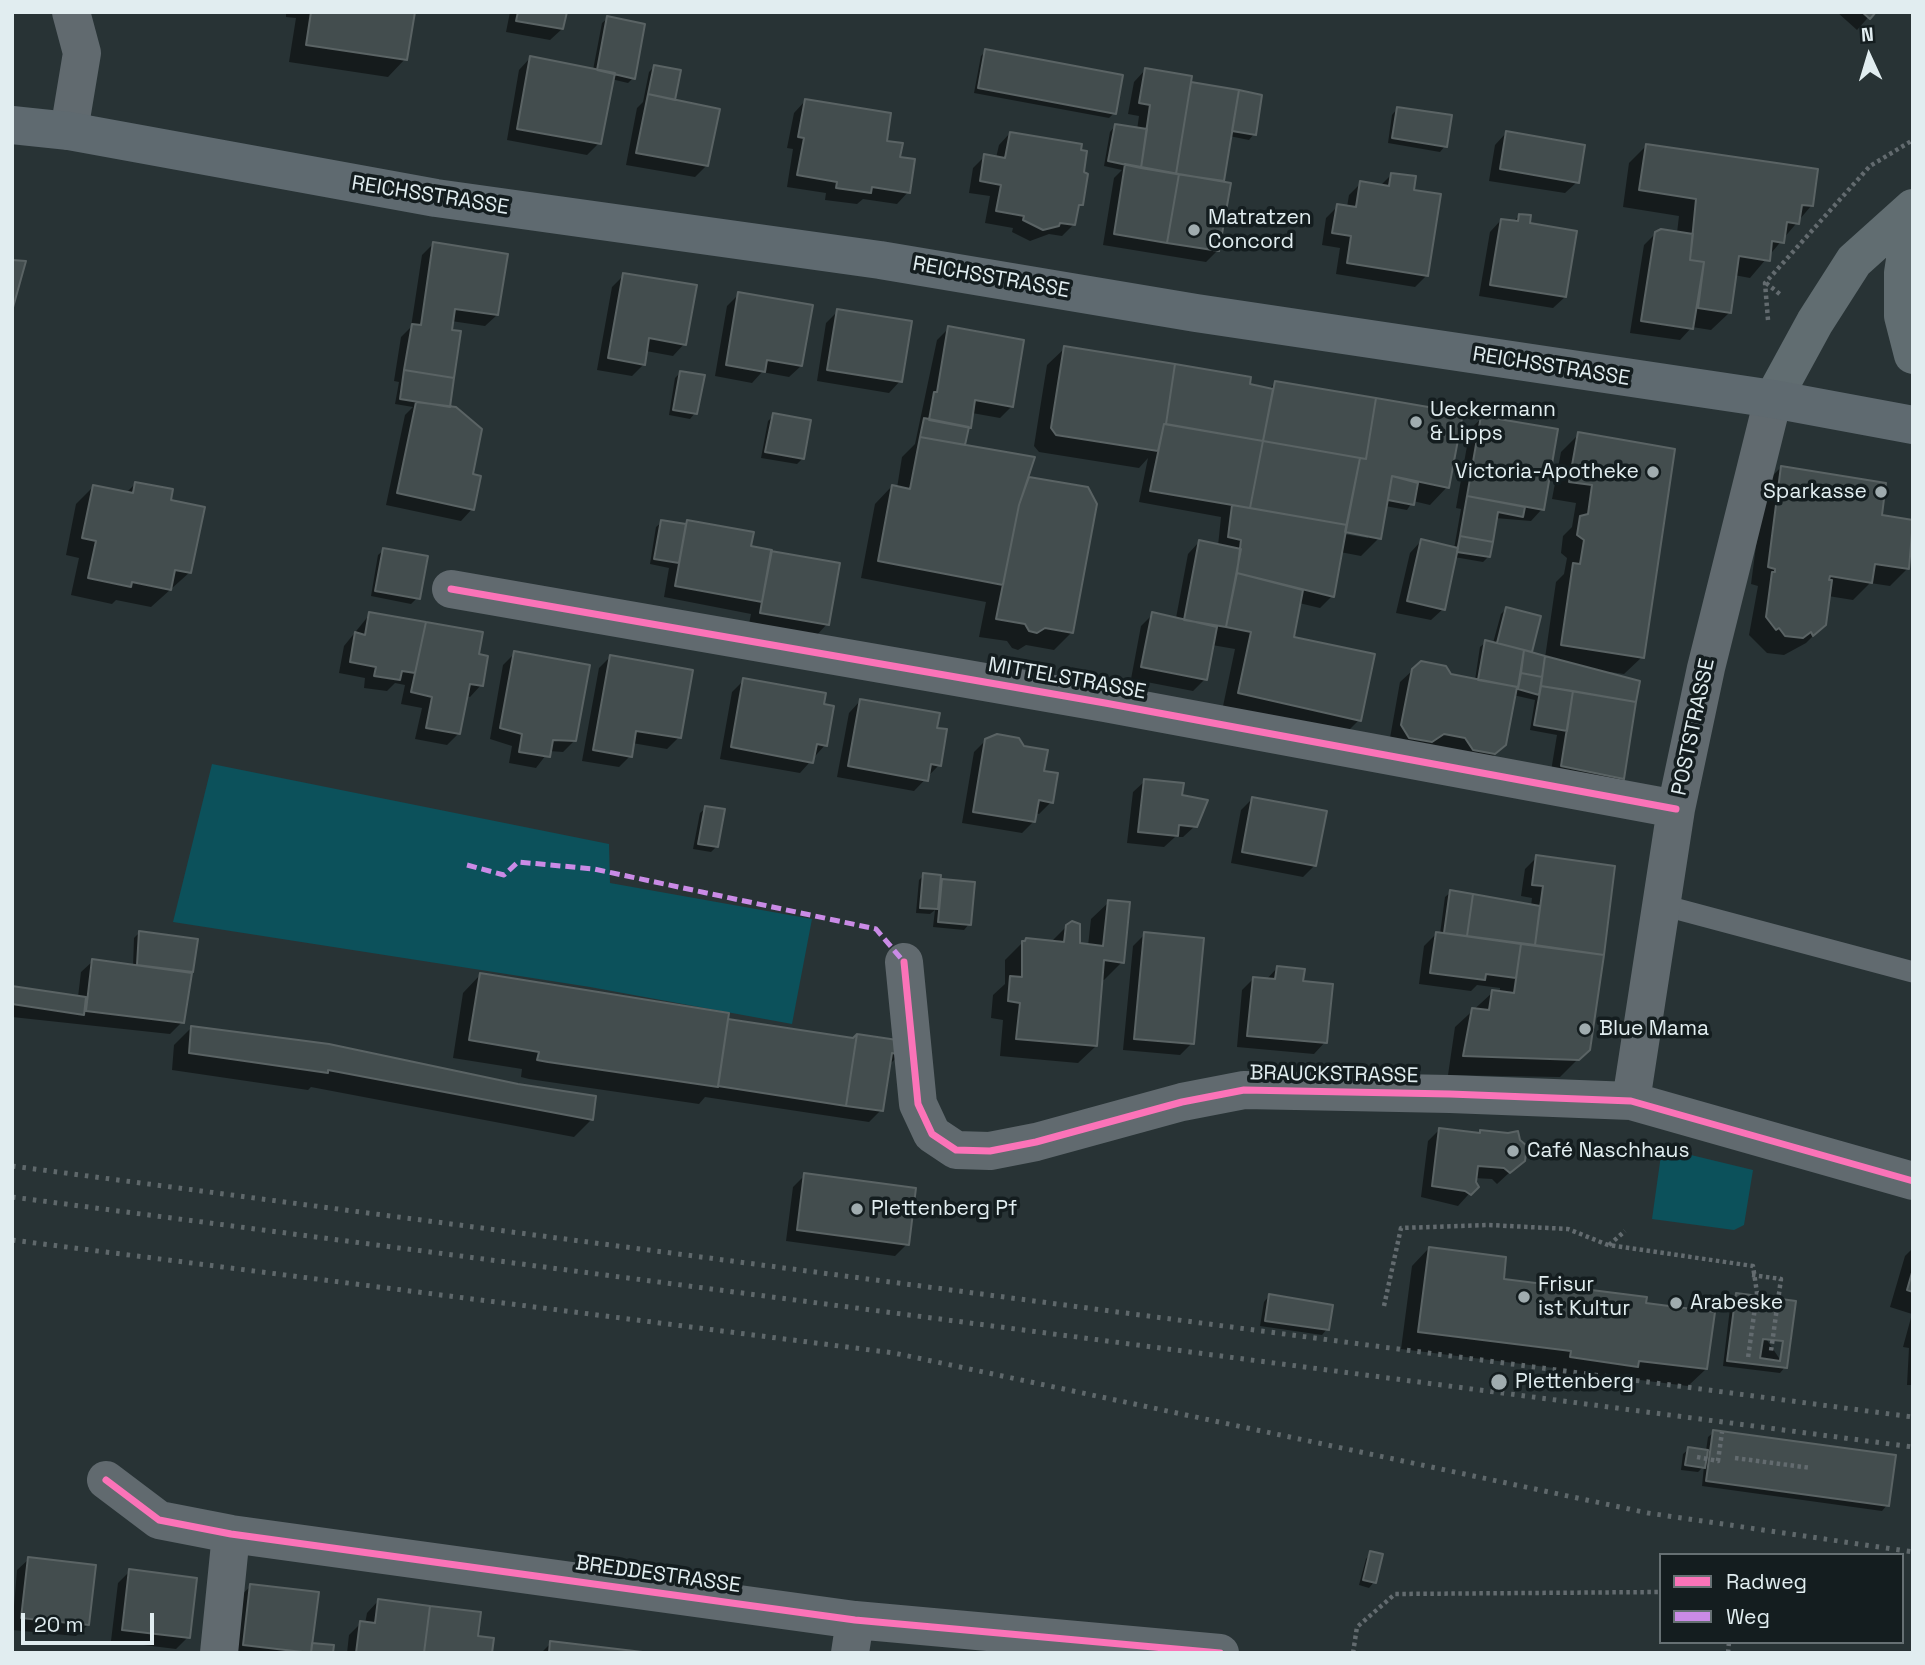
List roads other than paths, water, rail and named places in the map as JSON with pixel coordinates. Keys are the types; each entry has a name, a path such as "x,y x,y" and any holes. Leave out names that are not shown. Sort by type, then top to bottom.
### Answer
{"main road":[{"name":"REICHSSTRASSE","path":"12,125 69,131 436,198 880,260 1196,313 1773,399 1913,425"},
{"path":"1773,399 1815,322 1854,261 1913,208"},
{"path":"1913,208 1903,273 1902,316 1913,355"}],"street":[{"path":"69,131 82,53 71,12"},
{"name":"POSTSTRASSE","path":"1631,1101 1676,809 1706,668 1773,399"},
{"name":"MITTELSTRASSE","path":"452,589 1105,703 1676,809"},
{"name":"BRAUCKSTRASSE","path":"904,962 918,1104 932,1134 956,1150 990,1151 1036,1142 1182,1102 1244,1090 1631,1101 1913,1181"},
{"name":"BREDDESTRASSE","path":"106,1480 159,1520 852,1636 1220,1653"},
{"path":"219,1653 231,1534"}],"lane":[{"path":"1662,905 1913,972"}],"railway":[{"path":"12,1166 1913,1417"},
{"path":"12,1197 1913,1447"},
{"path":"12,1240 894,1353 1648,1513 1913,1552"}],"place":[{"name":"Matratzen Concord","path":"1194,230"},
{"name":"Ueckermann & Lipps","path":"1416,422"},
{"name":"Victoria-Apotheke","path":"1653,472"},
{"name":"Sparkasse","path":"1881,492"},
{"name":"Blue Mama","path":"1585,1029"},
{"name":"Café Naschhaus","path":"1513,1151"},
{"name":"Plettenberg Pf","path":"857,1209"},
{"name":"Frisur ist Kultur","path":"1524,1297"},
{"name":"Arabeske","path":"1676,1303"},
{"name":"Plettenberg","path":"1499,1382"}]}
